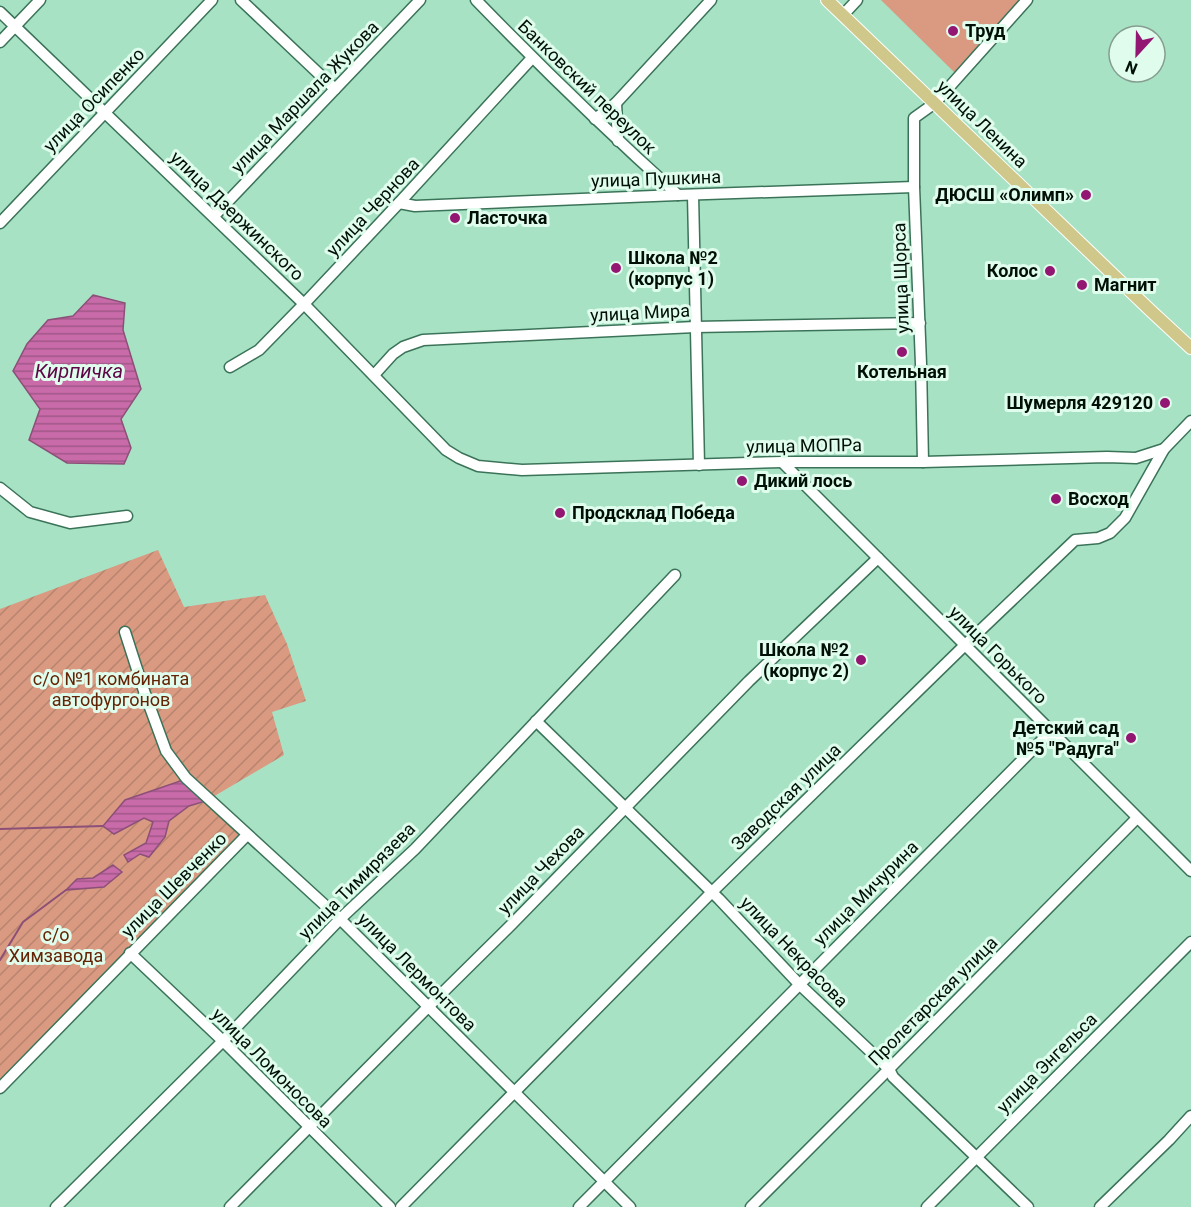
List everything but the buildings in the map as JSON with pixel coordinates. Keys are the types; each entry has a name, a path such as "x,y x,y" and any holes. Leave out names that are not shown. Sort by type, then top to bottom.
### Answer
{"main road":[{"name":"улица Ленина","path":"827,0 1191,348"}],"street":[{"path":"0,42 40,0"},
{"name":"улица Осипенко","path":"0,223 212,0"},
{"path":"241,0 335,89"},
{"name":"улица Маршала Жукова","path":"214,216 420,0"},
{"name":"Банковский переулок","path":"476,0 595,119 678,195"},
{"path":"595,119 616,103 711,0"},
{"path":"843,15 857,0"},
{"path":"935,103 1028,0"},
{"name":"улица Дзержинского","path":"0,12 304,304 446,450"},
{"name":"улица Чернова","path":"230,367 260,350 532,58"},
{"path":"616,103 618,141"},
{"name":"улица Щорса","path":"923,462 914,187 914,118 935,103"},
{"name":"улица Пушкина","path":"399,203 415,206 914,187"},
{"path":"693,195 699,465"},
{"name":"улица Мира","path":"374,375 393,354 403,347 423,340 695,327 920,323"},
{"name":"Заводская улица","path":"401,1207 712,892 1075,540 1098,538 1110,533 1125,518 1164,449 1191,421"},
{"name":"улица МОПРа","path":"446,450 478,466 522,470 782,462 1136,458 1164,449"},
{"name":"улица Горького","path":"782,462 1191,871"},
{"path":"0,488 30,512 70,523 127,516"},
{"name":"улица Чехова","path":"230,1207 520,916 749,681 878,558"},
{"name":"улица Тимирязева","path":"56,1207 340,919 415,849 675,574"},
{"name":"улица Лермонтова","path":"125,632 166,751 186,778 340,919 630,1207"},
{"name":"улица Некрасова","path":"536,721 712,892 800,984 889,1069 893,1077 1028,1207"},
{"name":"улица Мичурина","path":"579,1207 1051,731"},
{"name":"Пролетарская улица","path":"751,1207 1137,818"},
{"name":"улица Шевченко","path":"0,1088 247,835"},
{"name":"улица Энгельса","path":"927,1207 1191,942"},
{"name":"улица Ломоносова","path":"130,953 390,1207"},
{"path":"1100,1207 1191,1116"}],"green space":[{"name":"Труд","path":"881,0 1021,0 955,73"},
{"name":"с/о №1 комбината автофургонов","path":"158,550 184,607 265,595 287,644 306,701 272,712 284,755 206,801 240,836 0,1082 0,609","holes":["125,801 205,802 189,806 169,821 165,837 124,855 146,843 153,822 144,818 114,834 104,826","112,866 103,887 77,879 93,878"]}],"water":[{"name":"Кирпичка","path":"93,295 125,303 123,330 141,389 121,419 131,448 124,464 67,463 29,440 40,409 13,371 27,344 48,320 73,316"},
{"path":"183,780 206,801 189,806 169,821 165,837 149,857 140,854 128,862 124,855 146,843 153,822 144,818 114,834 103,826 125,800"},
{"path":"113,865 122,872 104,887 66,890 77,879 93,878"}],"waterway":[{"path":"0,829 103,826"},
{"path":"0,960 23,922 66,890"}],"place":[{"name":"Труд","path":"953,31"},
{"name":"ДЮСШ «Олимп»","path":"1086,195"},
{"name":"Ласточка","path":"455,218"},
{"name":"Школа №2 (корпус 1)","path":"616,268"},
{"name":"Колос","path":"1050,271"},
{"name":"Магнит","path":"1082,285"},
{"name":"Котельная","path":"902,352"},
{"name":"Шумерля 429120","path":"1165,403"},
{"name":"Дикий лось","path":"742,481"},
{"name":"Восход","path":"1056,499"},
{"name":"Продсклад Победа","path":"560,513"},
{"name":"Школа №2 (корпус 2)","path":"861,660"},
{"name":"Детский сад №5 \"Радуга\"","path":"1131,738"}],"park label":[{"name":"с/о Химзавода","path":"56,945"}]}
